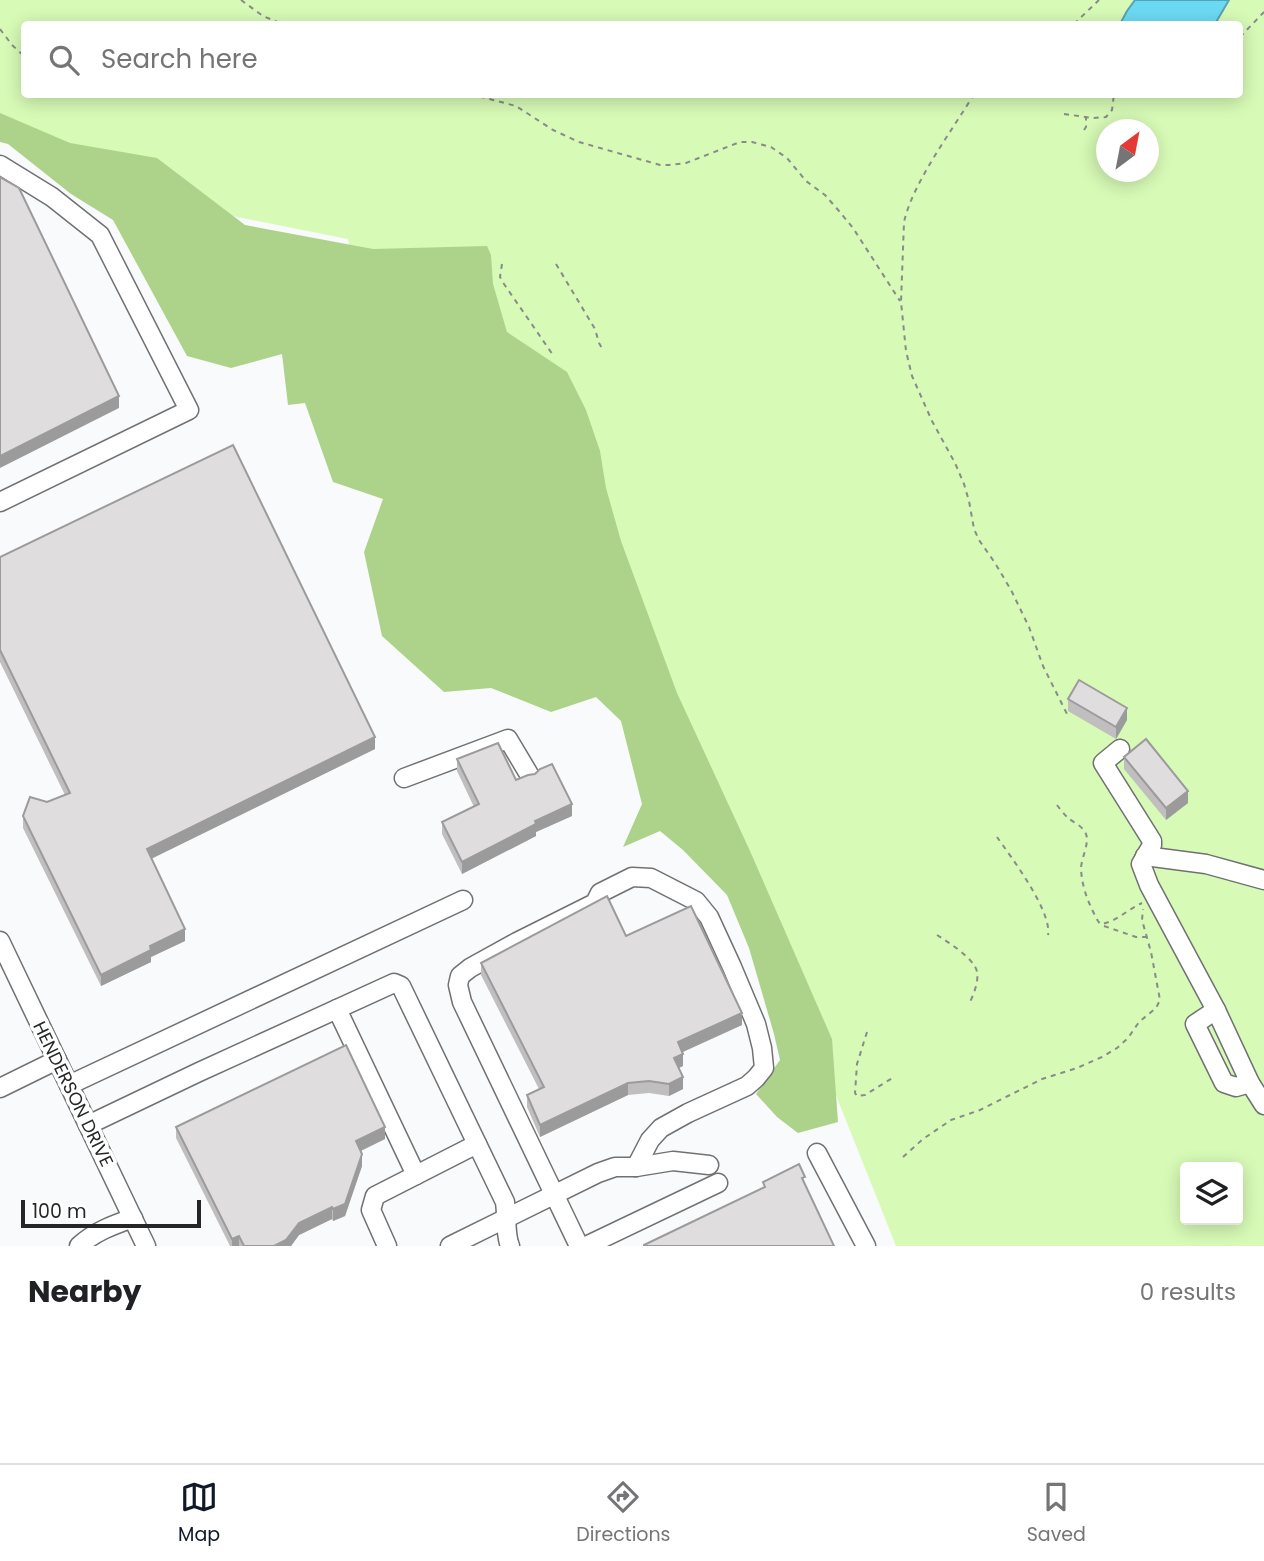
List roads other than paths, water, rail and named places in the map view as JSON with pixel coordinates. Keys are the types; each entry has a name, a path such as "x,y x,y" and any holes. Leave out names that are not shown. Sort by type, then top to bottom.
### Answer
{"street":[{"path":"0,165 52,197 100,235 189,410 0,502"},
{"path":"404,778 508,739 530,776"},
{"path":"1120,748 1103,763 1152,841 1143,860 1149,885 1216,1010 1250,1083 1264,1105"},
{"path":"1143,860 1206,864 1264,880"},
{"path":"579,1246 461,1002 458,985 460,976 470,968 595,904 600,893 632,877 651,878 673,889 696,901 709,917 755,1024 764,1068 747,1086 661,1128 650,1140 636,1167"},
{"path":"69,1085 463,900"},
{"name":"HENDERSON DRIVE","path":"0,942 146,1246"},
{"path":"88,1125 394,983 401,986 505,1202 510,1246"},
{"path":"337,1009 416,1175"},
{"path":"1216,1010 1195,1024 1224,1083 1236,1087 1250,1083"},
{"path":"0,1088 57,1060"},
{"path":"387,1246 371,1210 375,1196 477,1144"},
{"path":"817,1153 866,1246"},
{"path":"450,1246 615,1167 636,1167 673,1161 709,1165"},
{"path":"586,1246 719,1183"},
{"path":"79,1246 105,1228 133,1218"}],"water":[{"path":"1135,0 1229,0 1217,21 1122,21"}]}
